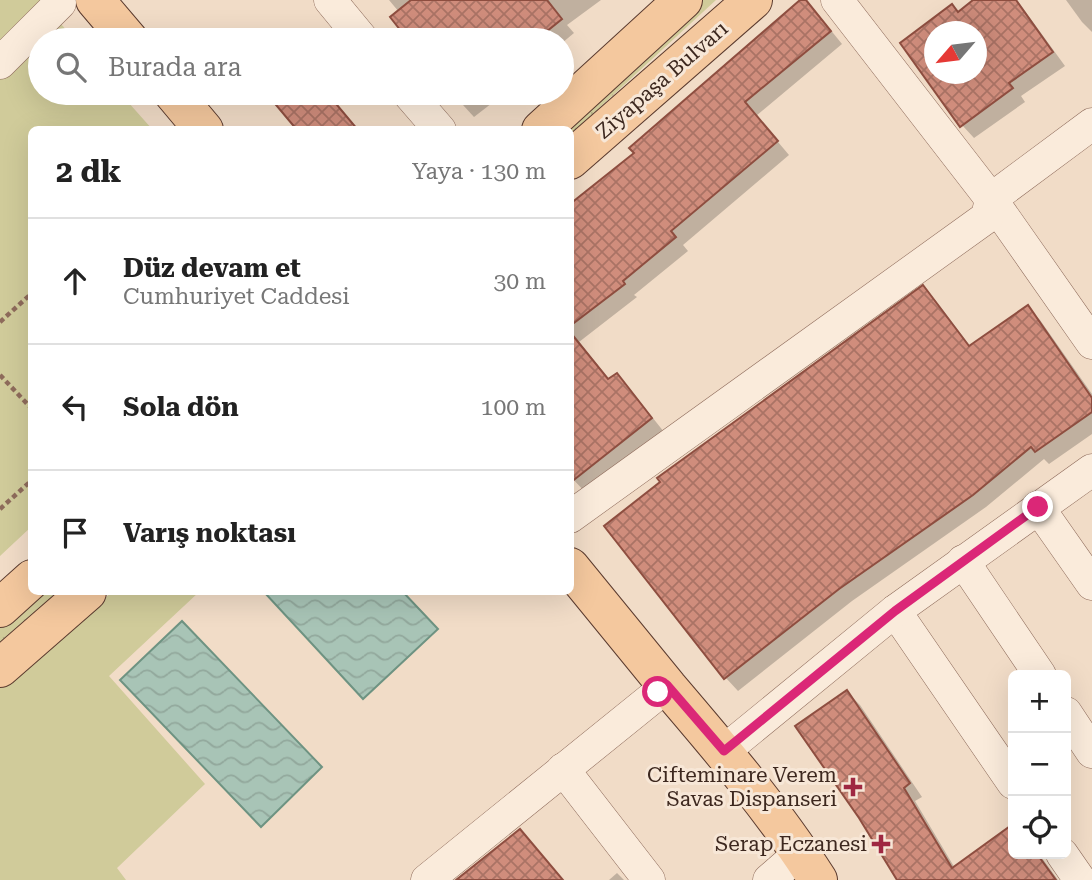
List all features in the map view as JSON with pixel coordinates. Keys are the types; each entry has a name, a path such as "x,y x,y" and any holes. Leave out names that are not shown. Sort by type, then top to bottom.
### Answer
{"main road":[{"name":"Ziyapaşa Bulvarı","path":"574,100 683,0"},
{"name":"Ziyapaşa Bulvarı","path":"574,157 753,0"},
{"path":"78,1 113,28"},
{"path":"183,105 201,126"},
{"name":"Ziyapaşa Bulvarı","path":"545,126 568,105"},
{"path":"574,572 724,751 809,866"},
{"path":"0,608 28,583"},
{"path":"0,668 84,595"}],"street":[{"path":"330,0 353,28"},
{"path":"836,0 1088,330"},
{"path":"44,28 78,1"},
{"path":"0,63 28,41"},
{"path":"418,105 437,126"},
{"path":"574,514 987,217 991,200 1092,124"},
{"path":"724,751 895,611 1092,470"},
{"path":"1038,507 1092,584"},
{"path":"963,561 1037,670"},
{"path":"895,611 1008,776"},
{"path":"427,880 667,685"},
{"path":"1071,720 1092,752"},
{"path":"564,769 649,880"},
{"path":"1065,859 1080,880"},
{"path":"769,880 809,866"},
{"path":"1087,880 1092,876"}],"path":[{"path":"0,322 28,297"},
{"path":"0,374 28,405"},
{"path":"0,509 28,484"}],"green space":[{"path":"0,0 40,0 64,28 28,28 28,105 131,105 149,126 28,126 28,530 0,556"},
{"path":"693,0 716,0 574,131 574,126 556,126"},
{"path":"35,595 64,595 0,653 0,625"},
{"path":"108,595 196,595 109,676 205,784 117,868 126,880 0,880 0,686"}],"water":[{"path":"267,595 406,595 438,629 363,699"},
{"path":"182,621 322,767 261,827 120,680"}],"building":[{"path":"411,0 547,0 562,19 551,28 399,28 390,17"},
{"path":"800,0 806,0 831,31 745,102 778,141 671,231 676,237 623,281 625,284 574,323 574,201 634,153 629,148"},
{"path":"973,0 1016,0 1053,52 1009,83 1013,88 960,127 929,84 987,84 987,21 929,21 952,4 958,12"},
{"path":"924,25 924,77 900,43"},
{"path":"276,105 337,105 355,126 294,126"},
{"path":"923,285 969,346 1028,305 1092,398 1092,412 1035,452 1031,447 973,495 839,589 724,679 604,526 660,482 657,478"},
{"path":"574,337 608,379 617,373 652,418 574,480"},
{"path":"847,690 910,783 904,788 952,868 1008,828 1008,859 1041,859 1056,880 897,880 859,818 795,726"},
{"path":"520,829 563,880 456,880"}],"place":[{"name":"Cifteminare Verem Savas Dispanseri","path":"853,787"},
{"name":"Serap Eczanesi","path":"881,844"}],"route":[{"path":"658,692 667,685 724,751 895,611 1038,507"}]}
